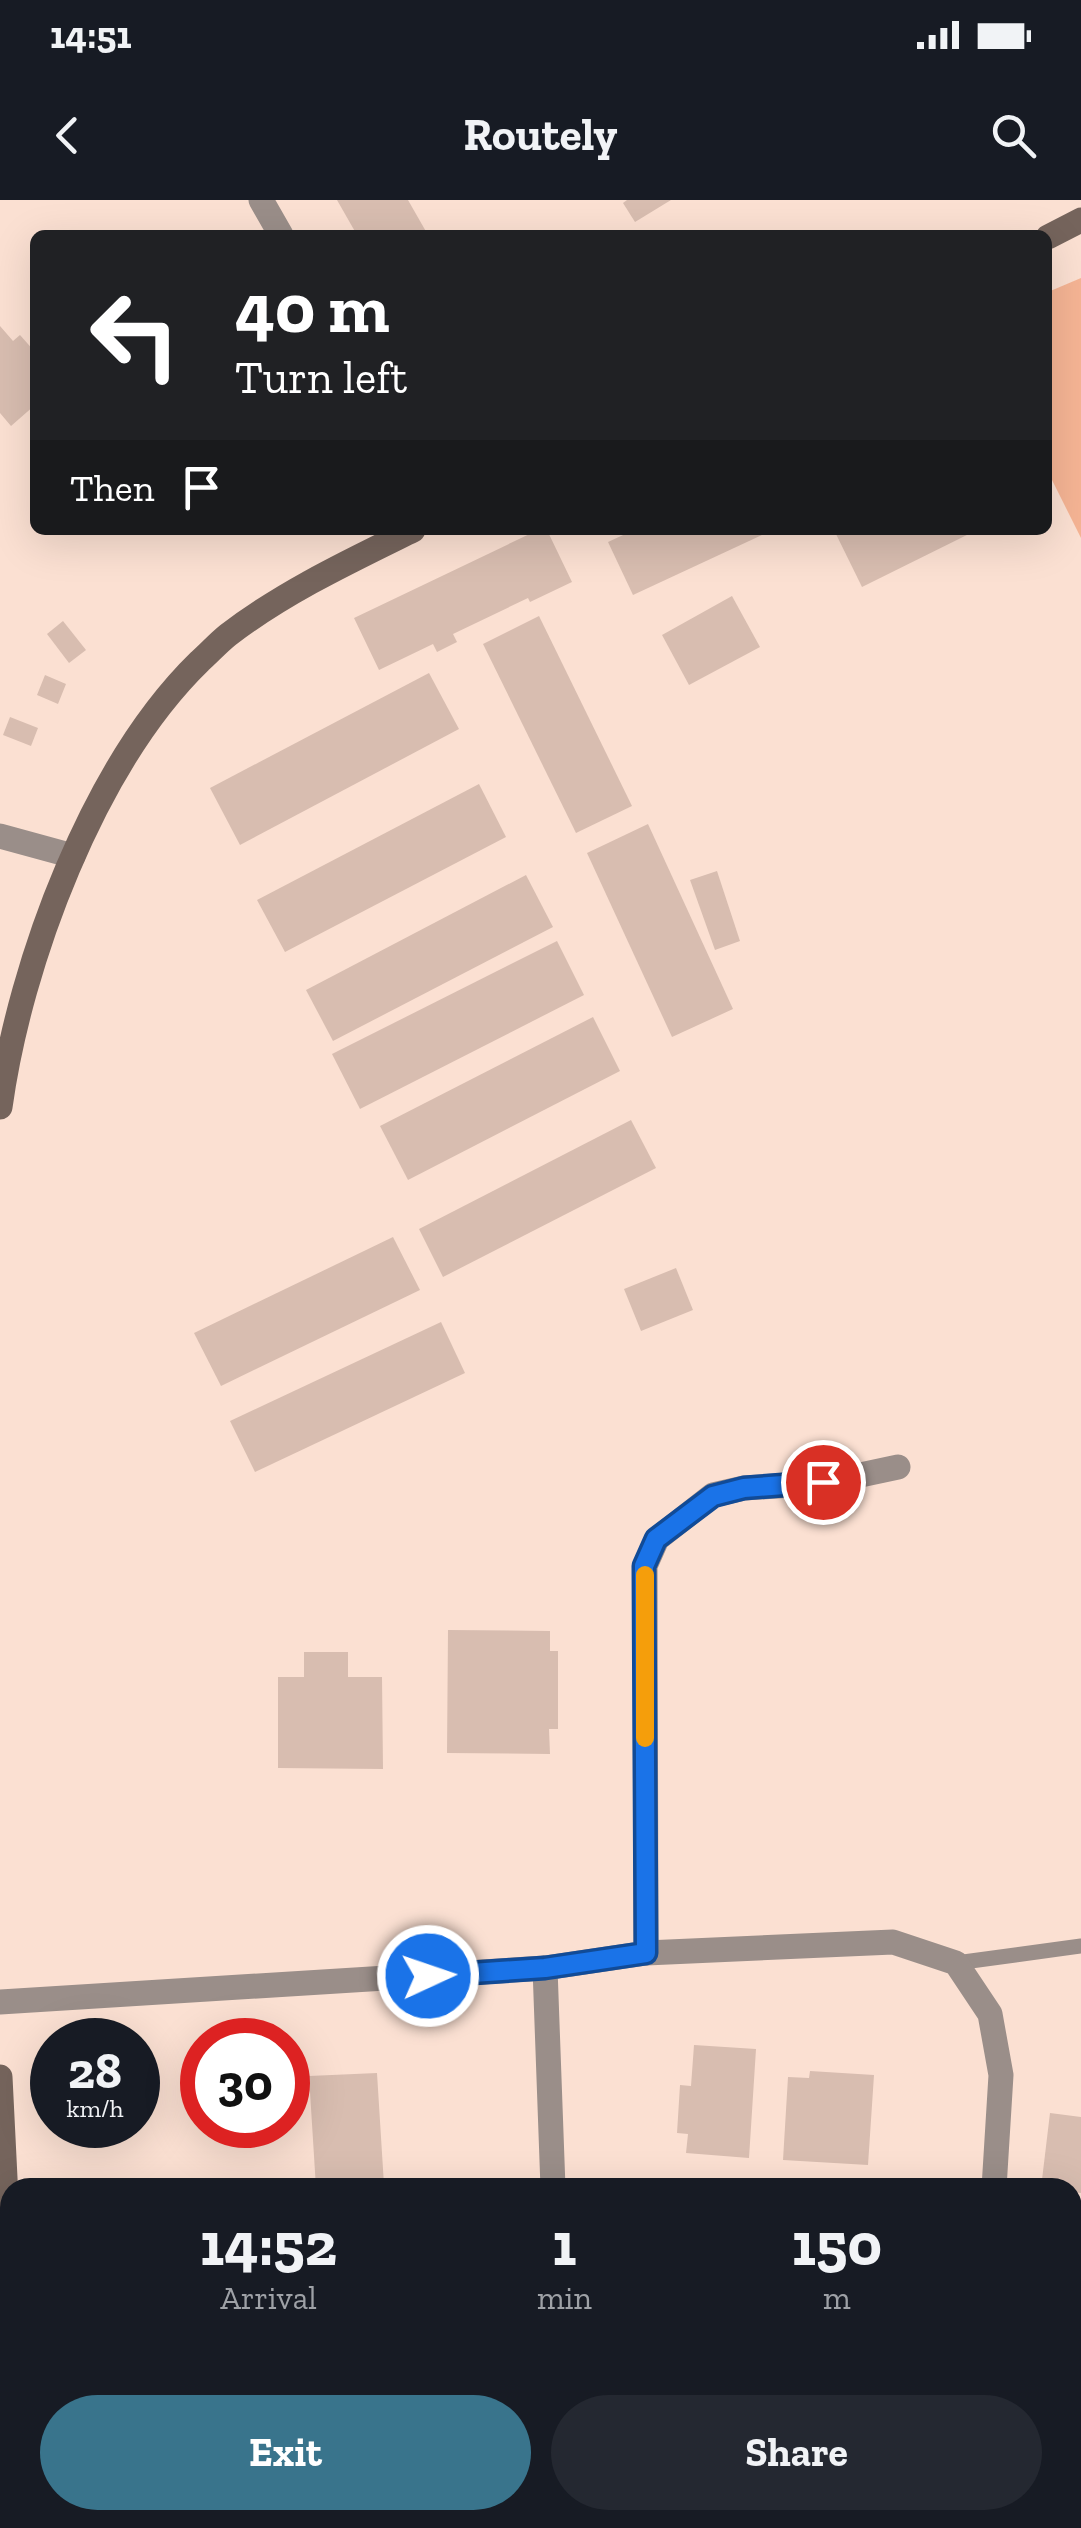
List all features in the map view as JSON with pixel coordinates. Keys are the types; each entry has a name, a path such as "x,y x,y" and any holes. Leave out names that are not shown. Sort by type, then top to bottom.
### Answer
{"main road":[{"path":"1052,235 1081,220"},
{"path":"0,1107 15,1030 38,949 73,856 136,738 180,681 225,637 344,564 403,535"},
{"path":"0,2077 5,2178"}],"street":[{"path":"261,200 278,230"},
{"path":"0,836 73,856"},
{"path":"646,1953 644,1566 656,1539 713,1496 744,1488 823,1482 898,1467"},
{"path":"0,2002 545,1968 646,1953 893,1942 956,1963 990,2014 1001,2075 995,2178"},
{"path":"545,1968 553,2178"}],"lane":[{"path":"956,1963 1081,1946"}],"shaded area":[{"path":"1081,278 1081,538 1052,480 1052,290"}],"building":[{"path":"337,200 408,200 425,230 354,230"},
{"path":"671,200 635,222 623,203"},
{"path":"0,326 13,341 20,335 30,346 30,409 11,426 0,413"},
{"path":"528,535 549,535 572,582 453,634 457,642 437,652 433,644 379,670 354,618"},
{"path":"623,535 762,535 633,595 608,542"},
{"path":"836,535 967,535 862,587"},
{"path":"732,596 760,647 689,685 662,635"},
{"path":"539,616 632,806 576,833 483,644"},
{"path":"63,621 86,650 69,663 47,634"},
{"path":"429,673 459,729 240,845 210,788"},
{"path":"45,675 66,684 58,704 37,695"},
{"path":"10,717 38,728 31,746 3,735"},
{"path":"479,784 506,837 285,952 257,900"},
{"path":"648,824 733,1009 672,1037 587,853"},
{"path":"717,871 740,941 715,950 690,880"},
{"path":"526,875 553,927 333,1041 306,990"},
{"path":"557,941 584,995 360,1109 332,1054"},
{"path":"593,1017 620,1071 408,1180 380,1126"},
{"path":"631,1120 656,1168 443,1277 419,1229"},
{"path":"393,1237 420,1290 221,1386 194,1333"},
{"path":"676,1268 693,1310 641,1331 624,1289"},
{"path":"441,1322 465,1373 255,1472 230,1421"},
{"path":"448,1630 550,1631 550,1651 558,1651 558,1729 549,1729 550,1754 447,1753"},
{"path":"304,1652 348,1652 348,1677 382,1677 383,1769 278,1768 278,1677 304,1677"},
{"path":"694,2045 756,2049 749,2158 686,2153 688,2134 677,2133 680,2085 691,2086"},
{"path":"810,2071 874,2075 868,2165 783,2160 788,2077 809,2078"},
{"path":"377,2073 384,2178 315,2178 310,2076"},
{"path":"1050,2113 1081,2117 1081,2178 1042,2178"}],"slow traffic":[{"path":"645,1575 645,1738"}],"route":[{"path":"428,1976 545,1968 646,1953 644,1566 656,1539 713,1496 744,1488 823,1482"}]}
